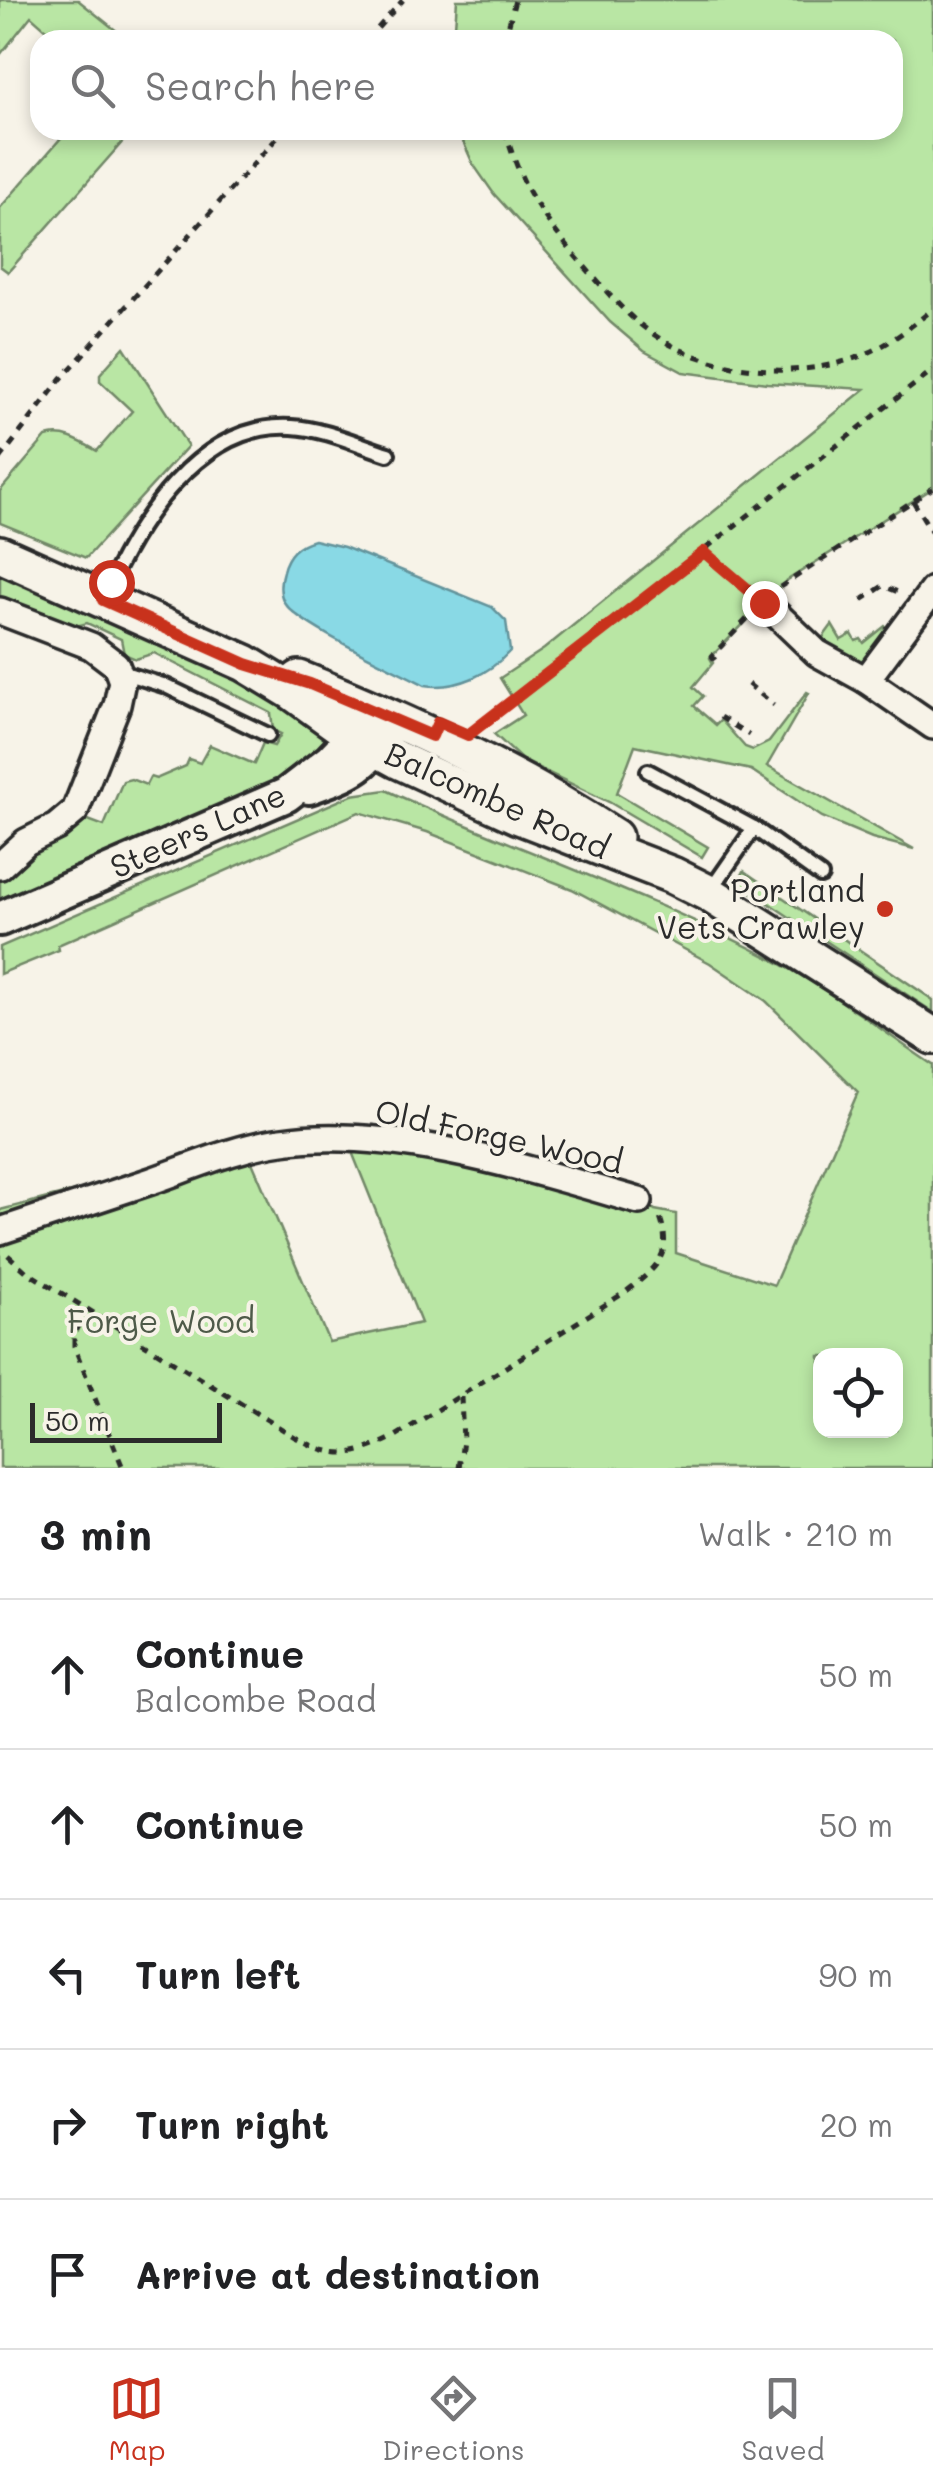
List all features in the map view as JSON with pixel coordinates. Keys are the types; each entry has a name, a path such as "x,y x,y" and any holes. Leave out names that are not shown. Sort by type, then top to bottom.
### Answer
{"main road":[{"name":"Balcombe Road","path":"0,554 246,664 293,692 373,728 519,816 672,875 933,1036"}],"street":[{"path":"866,680 928,596"},
{"path":"768,606 817,653 866,680 933,726"},
{"path":"0,611 92,646 109,657 121,672 117,705 75,811 56,827 26,842 0,866"},
{"name":"Steers Lane","path":"0,919 286,794 351,772 373,728"},
{"name":"Old Forge Wood","path":"0,1231 246,1148 304,1138 346,1137 424,1148 638,1200"}],"lane":[{"path":"103,600 157,506 202,456 224,441 262,428 292,426 388,454"},
{"path":"121,672 166,686 268,735"},
{"path":"648,770 754,828 822,876"},
{"path":"708,894 754,828"}],"path":[{"path":"376,30 403,0"},
{"path":"508,30 515,0"},
{"path":"0,459 61,380 275,140"},
{"path":"508,140 523,186 549,226 636,322 658,338 694,355 765,368 832,364 880,347 933,309"},
{"path":"468,735 933,370"},
{"path":"716,660 712,656 768,606 786,581 933,488"},
{"path":"913,502 933,534"},
{"path":"856,538 862,548"},
{"path":"704,552 768,606"},
{"path":"862,600 882,586 928,596"},
{"path":"748,684 774,706"},
{"path":"720,717 749,736"},
{"path":"1,1246 27,1272 295,1437 329,1453 343,1455 374,1447 460,1396 586,1319 657,1266 666,1243 661,1218 648,1204 638,1200"},
{"path":"86,1308 74,1334 74,1346 123,1468"},
{"path":"459,1468 463,1441 460,1396"}],"green space":[{"path":"0,0 78,0 116,30 47,30 31,16 0,55"},
{"path":"457,0 933,0 933,488 786,581 710,658 713,663 693,687 703,696 694,706 716,725 721,720 745,747 753,750 769,742 809,693 767,766 914,849 872,838 822,817 751,770 635,745 617,793 708,847 702,857 609,802 522,760 494,734 523,715 500,678 544,649 865,389 767,383 683,372 644,351 610,322 494,194 462,140 903,140 903,30 455,30"},
{"path":"59,140 124,140 8,272 0,266 0,208"},
{"path":"124,347 188,446 86,558 0,523 0,491 46,437 66,436 97,451 132,411 100,381 100,374"},
{"path":"0,567 79,601 280,702 327,737 329,743 309,768 0,906 0,877 80,817 104,826 123,781 131,779 146,785 150,777 156,779 186,766 189,759 200,763 210,745 254,764 263,743 274,746 281,734 273,730 271,713 154,653 136,659 124,654 121,639 87,623 69,628 0,597"},
{"path":"832,625 841,640 852,634 856,641 861,639 864,643 885,626 889,629 863,664 857,665 821,640"},
{"name":"Forge Wood","path":"386,790 634,894 799,974 933,1065 933,1468 0,1468 0,1210 246,1148 329,1342 421,1323 346,1137 647,1204 655,1210 676,1214 676,1253 774,1285 858,1092 766,1001 710,963 572,889 427,832 359,812 0,974 0,947 352,795"},
{"path":"744,871 933,1000 933,1012 738,883"}],"water":[{"path":"314,540 344,547 492,607 506,621 510,651 492,667 460,683 425,685 327,635 293,612 281,591 290,555"}],"place":[{"name":"Portland Vets Crawley","path":"885,909"}],"route":[{"path":"111,582 103,600 246,664 279,672 432,736 438,722 468,735 704,552 764,603"}]}
